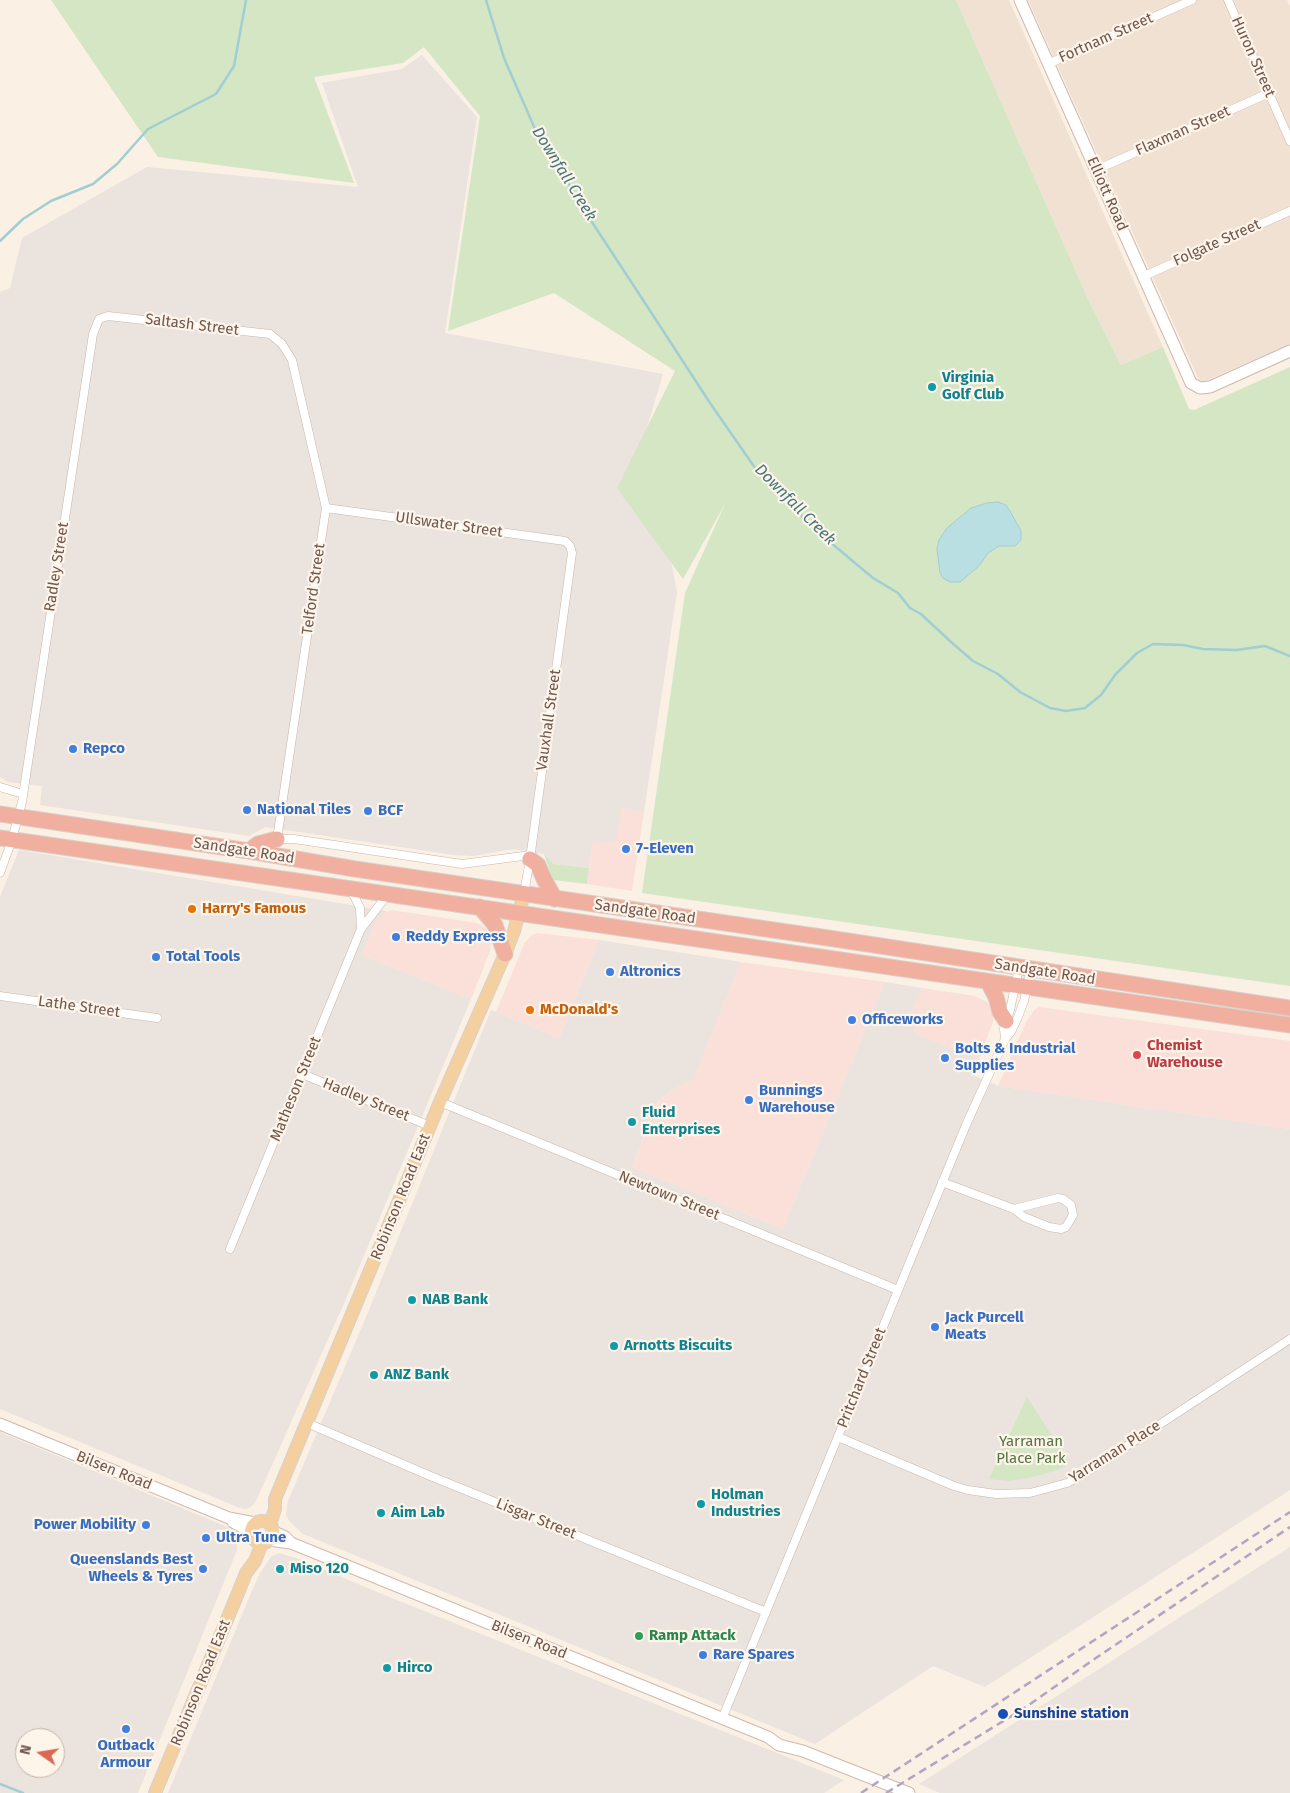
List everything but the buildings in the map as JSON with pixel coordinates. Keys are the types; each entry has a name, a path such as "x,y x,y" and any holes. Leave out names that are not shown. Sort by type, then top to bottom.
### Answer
{"highway":[{"name":"Sandgate Road","path":"0,814 249,851 354,869 1290,1008"},
{"name":"Sandgate Road","path":"6,839 388,893 1290,1026"},
{"path":"249,851 258,844 277,839"},
{"path":"531,857 538,865 555,899"},
{"path":"480,907 495,925 506,954"},
{"path":"988,982 1006,1022"}],"main road":[{"name":"Robinson Road East","path":"156,1793 246,1573 255,1561 269,1505 275,1499 440,1102 506,954 524,894"}],"street":[{"name":"Elliott Road","path":"1020,0 1189,379 1196,386 1210,387 1290,351"},
{"name":"Fortnam Street","path":"1048,64 1192,0"},
{"name":"Huron Street","path":"1228,0 1290,141"},
{"name":"Flaxman Street","path":"1096,170 1269,93"},
{"name":"Folgate Street","path":"1144,276 1290,211"},
{"name":"Saltash Street","path":"99,319 113,316 270,334 282,344"},
{"name":"Radley Street","path":"0,873 6,839 19,817 93,334 99,319"},
{"name":"Telford Street","path":"277,839 326,508 292,360 282,344"},
{"name":"Ullswater Street","path":"326,508 565,541 570,546"},
{"name":"Vauxhall Street","path":"524,894 531,857 572,553 570,546"},
{"path":"0,788 23,794"},
{"name":"Sandgate Road","path":"277,839 294,839 462,864 531,857"},
{"path":"350,888 361,912 361,928"},
{"name":"Matheson Street","path":"230,1249 361,928 388,893"},
{"name":"Pritchard Street","path":"722,1719 966,1125 1005,1039 1011,1032 1018,1017 1025,968"},
{"name":"Pritchard Street","path":"1005,1039 1004,1029 1022,986 1025,968"},
{"name":"Lathe Street","path":"0,996 157,1018"},
{"name":"Hadley Street","path":"302,1074 430,1126"},
{"name":"Newtown Street","path":"440,1102 898,1290"},
{"path":"942,1182 1014,1209 1024,1217 1056,1229 1066,1227 1073,1215 1072,1205 1058,1198 1014,1209"},
{"name":"Yarraman Place","path":"838,1437 954,1486 996,1494 1030,1493 1066,1483 1084,1474 1290,1339"},
{"name":"Lisgar Street","path":"307,1423 766,1612"},
{"name":"Bilsen Road","path":"0,1424 229,1518 234,1523 285,1537 291,1543 768,1737 788,1749 803,1751 909,1793"}],"shaded area":[{"path":"956,0 1009,0 1163,347 1121,365 1088,299"},
{"path":"1028,0 1287,0 1290,6 1290,344 1203,382 1198,378"},
{"path":"422,55 477,117 445,333 663,374 637,461 666,535 677,592 644,812 621,808 616,843 593,840 589,868 553,864 544,854 513,849 473,856 454,855 265,827 249,836 40,805 42,786 8,782 0,777 0,292 10,288 22,238 147,167 358,187 322,83 402,69"},
{"name":"7-Eleven","path":"621,808 644,812 632,891 587,884 593,840"},
{"path":"19,850 387,911 377,919 362,955 471,999 345,1301 256,1501 251,1507 246,1509 0,1409 0,897"},
{"path":"391,910 477,923 486,928 491,938 490,951 471,999 362,955 377,919"},
{"path":"537,933 599,940 559,1038 496,1012 525,942"},
{"path":"599,940 741,962 693,1080 677,1087 658,1101 632,1167 783,1229 885,982 922,988 909,1018 916,1034 979,1059 973,1075 998,1086 1290,1129 1290,1490 985,1687 933,1666 815,1744 303,1534 289,1521 286,1515 288,1501 364,1322 491,1010 559,1038"},
{"name":"Bunnings Warehouse","path":"741,962 885,982 783,1229 632,1167 659,1101 677,1087 693,1080"},
{"path":"922,988 975,996 987,1002 993,1010 993,1022 979,1059 916,1034 909,1018"},
{"path":"1039,1007 1290,1041 1290,1129 998,1086 1027,1020 1035,1009"},
{"path":"0,1432 232,1529 237,1537 237,1550 138,1793 0,1793"},
{"path":"1290,1547 1290,1793 940,1793 919,1784"},
{"path":"279,1553 299,1559 844,1780 824,1793 168,1793 260,1573 271,1557"}],"green space":[{"name":"Virginia Golf Club","path":"51,0 956,0 1088,299 1121,365 1163,347 1189,409 1194,410 1290,367 1290,986 642,893 685,593 725,504 683,579 617,488 675,371 554,293 448,331 480,116 424,47 403,63 314,77 354,183 158,157"},
{"path":"544,854 553,864 589,868 587,884 553,880"},
{"name":"Yarraman Place Park","path":"1027,1397 1069,1463 1058,1470 1033,1477 1009,1481 989,1479"}],"water":[{"path":"998,502 1006,505 1011,513 1021,531 1021,540 1015,546 999,546 988,553 979,566 960,582 950,582 943,578 940,573 937,549 939,540 947,528 971,508"}],"waterway":[{"path":"0,241 23,219 51,201 93,184 117,164 148,129 216,94 234,66 246,0"},
{"name":"Downfall Creek","path":"486,0 504,58 535,129 590,219 710,403 760,475 818,532 873,578 898,593 910,608 921,614 973,661 998,674 1020,692 1050,708 1066,711 1085,708 1101,695 1115,675 1137,653 1153,644 1236,650 1265,646 1290,656"},
{"path":"0,1784 23,1793"}],"railway":[{"path":"861,1793 1290,1512"},
{"path":"886,1793 1023,1709 1290,1527"}],"place":[{"name":"Virginia Golf Club","path":"932,387"},
{"name":"Repco","path":"73,749"},
{"name":"National Tiles","path":"247,810"},
{"name":"BCF","path":"368,811"},
{"name":"7-Eleven","path":"626,849"},
{"name":"Harry's Famous","path":"192,909"},
{"name":"Reddy Express","path":"396,937"},
{"name":"Total Tools","path":"156,957"},
{"name":"Altronics","path":"610,972"},
{"name":"McDonald's","path":"530,1010"},
{"name":"Officeworks","path":"852,1020"},
{"name":"Chemist Warehouse","path":"1137,1055"},
{"name":"Bolts & Industrial Supplies","path":"945,1058"},
{"name":"Bunnings Warehouse","path":"749,1100"},
{"name":"Fluid Enterprises","path":"632,1122"},
{"name":"NAB Bank","path":"412,1300"},
{"name":"Jack Purcell Meats","path":"935,1327"},
{"name":"Arnotts Biscuits","path":"614,1346"},
{"name":"ANZ Bank","path":"374,1375"},
{"name":"Holman Industries","path":"701,1504"},
{"name":"Aim Lab","path":"381,1513"},
{"name":"Power Mobility","path":"146,1525"},
{"name":"Ultra Tune","path":"206,1538"},
{"name":"Queenslands Best Wheels & Tyres","path":"203,1569"},
{"name":"Miso 120","path":"280,1569"},
{"name":"Ramp Attack","path":"639,1636"},
{"name":"Rare Spares","path":"703,1655"},
{"name":"Hirco","path":"387,1668"},
{"name":"Sunshine station","path":"1003,1714"},
{"name":"Outback Armour","path":"126,1729"}]}
